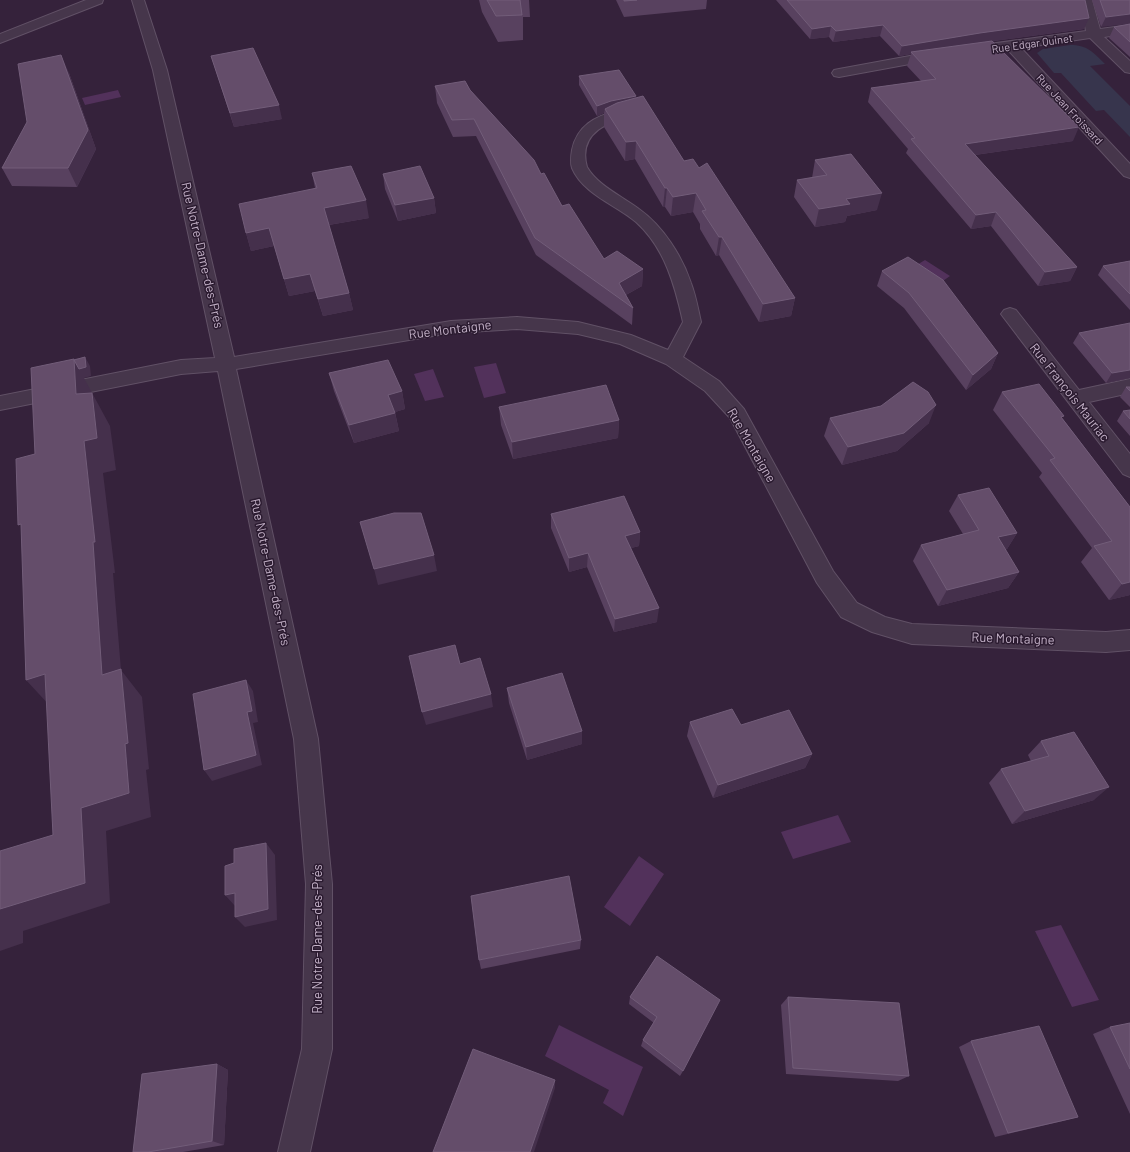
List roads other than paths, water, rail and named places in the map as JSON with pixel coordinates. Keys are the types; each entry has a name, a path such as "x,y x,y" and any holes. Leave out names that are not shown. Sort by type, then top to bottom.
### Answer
{"street":[{"path":"0,39 96,0"},
{"name":"Rue Notre-Dame-des-Prés","path":"138,0 160,70 228,364 306,739 318,869 317,1050 294,1152"},
{"path":"1086,0 1093,26 1093,34 1130,69"},
{"name":"Rue Edgar Quinet","path":"839,72 936,55 1130,29"},
{"name":"Rue Jean Froissard","path":"1011,45 1130,173"},
{"path":"635,111 611,116 592,126 582,139 578,156 581,169 595,185 623,204 648,226 664,248 683,283 692,322 673,359"},
{"name":"Rue François Mauriac","path":"1010,314 1130,469"},
{"name":"Rue Montaigne","path":"0,403 181,368 228,364 451,327 517,323 578,328 625,338 673,359 712,386 737,414 825,577 849,610 880,625 912,634 1106,642 1130,640"},
{"path":"1074,398 1130,386"}]}
